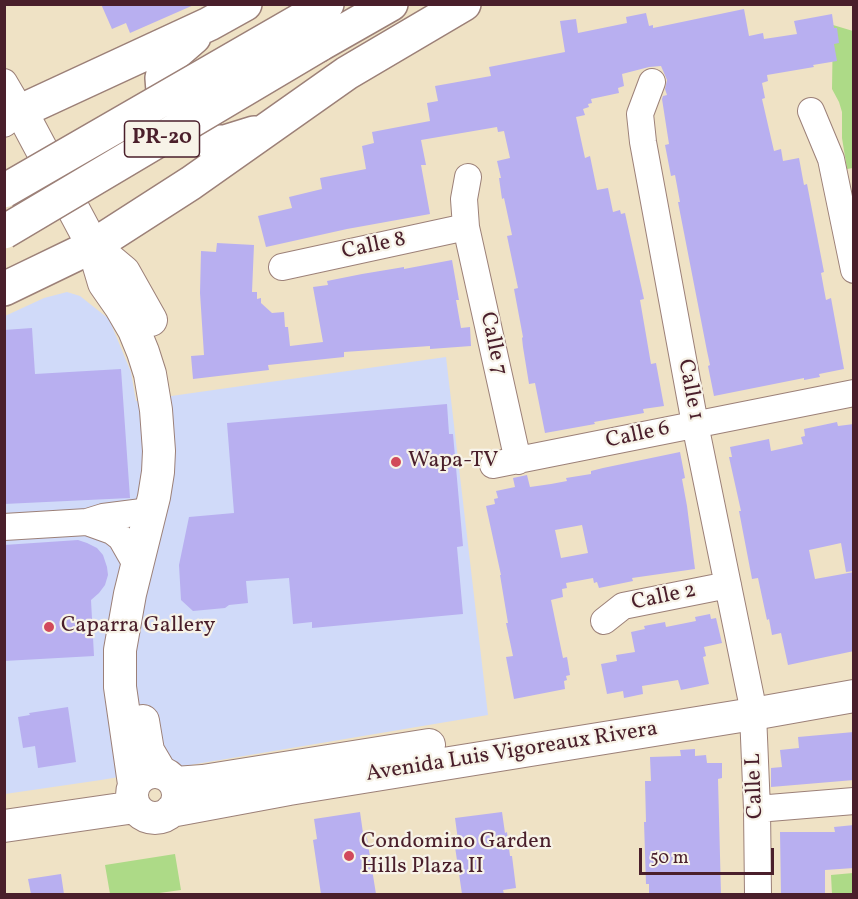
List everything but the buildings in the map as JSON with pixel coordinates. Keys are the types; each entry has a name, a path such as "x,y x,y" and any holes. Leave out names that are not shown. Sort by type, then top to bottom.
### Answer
{"highway":[{"path":"13,117 209,24 244,4"},
{"name":"PR-20","path":"4,191 317,23 391,4"},
{"path":"4,289 93,246 191,183 347,73 465,4"},
{"name":"PR-20","path":"4,232 317,23"},
{"path":"209,24 165,65 162,78 168,106 177,121 189,132 212,142 225,142 265,130"}],"main road":[{"path":"13,117 93,246 104,283 134,330 150,374 156,410 158,472 123,629 120,669 122,706 155,792"},
{"path":"93,246 124,272 147,312 166,360 175,403 178,437 177,479 143,615 137,654 138,683 155,792"},
{"name":"Avenida Luis Vigoreaux Rivera","path":"4,826 155,792 300,788 752,706 854,680"},
{"name":"Avenida Luis Vigoreaux Rivera","path":"752,706 854,696"}],"street":[{"path":"4,82 13,117"},
{"name":"Calle 1","path":"651,82 640,114 643,142 695,424 752,706"},
{"path":"811,111 831,159 854,270"},
{"name":"Calle 7","path":"468,177 464,199 466,227 518,461"},
{"name":"Calle 8","path":"282,267 466,227"},
{"name":"Calle 6","path":"493,465 854,393"},
{"path":"4,527 87,522 103,517 150,511"},
{"path":"87,522 112,531 121,538 137,566"},
{"name":"Calle 2","path":"604,621 623,606 728,585"},
{"name":"Calle L","path":"752,706 758,894"},
{"path":"757,809 854,801"}],"shaded area":[{"path":"67,292 80,296 109,319 131,372 136,401 446,357 488,715 5,794 5,316 44,298"}],"green space":[{"path":"833,25 853,31 853,168 847,169 842,138 842,112 832,89"},
{"path":"175,854 181,890 152,894 110,894 105,865"},
{"path":"853,873 853,894 832,894 831,875"}],"place":[{"name":"Wapa-TV","path":"396,462"},
{"name":"Caparra Gallery","path":"49,627"},
{"name":"Condomino Garden Hills Plaza II","path":"349,856"}]}
